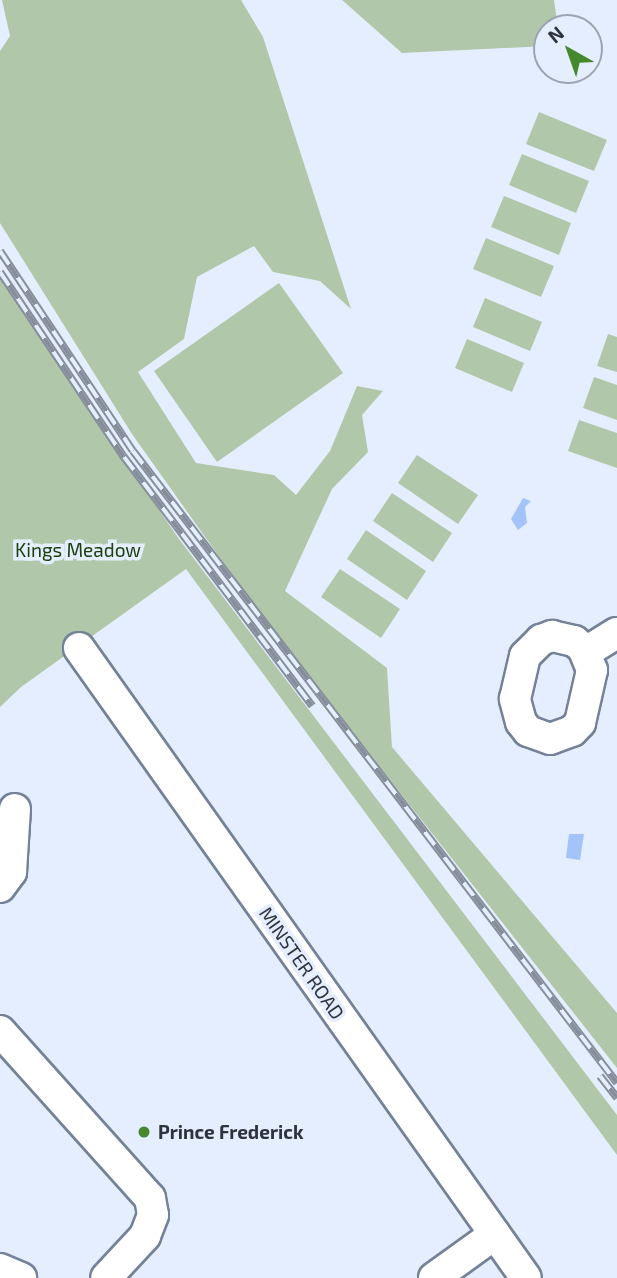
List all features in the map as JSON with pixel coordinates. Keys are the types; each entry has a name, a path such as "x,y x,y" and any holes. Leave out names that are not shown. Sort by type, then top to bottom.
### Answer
{"street":[{"path":"586,652 617,633"},
{"name":"MINSTER ROAD","path":"79,648 526,1278"},
{"path":"0,887 11,872 15,808"},
{"path":"0,1031 150,1198 153,1216 145,1236 106,1278"},
{"path":"434,1278 495,1234"},
{"path":"0,1269 21,1278"}],"green space":[{"path":"2,0 241,0 263,37 351,309 320,281 273,272 254,246 197,277 184,339 138,372 196,463 274,475 296,495 330,451 357,386 383,391 362,415 368,452 332,489 285,591 387,668 392,747 617,1013 617,1068 264,620 132,434 0,223 0,51 10,36"},
{"path":"342,0 554,0 556,14 533,14 533,47 402,53"},
{"path":"539,112 607,140 594,171 526,144"},
{"path":"522,154 589,181 576,213 509,185"},
{"path":"504,196 571,223 559,255 491,227"},
{"path":"486,238 554,266 541,297 473,269"},
{"name":"Kings Meadow","path":"0,277 179,539 617,1115 617,1155 186,569 21,687 0,707"},
{"path":"279,283 343,373 217,462 154,371"},
{"path":"485,298 542,322 530,351 473,327"},
{"path":"608,334 617,337 617,372 597,366"},
{"path":"467,339 524,363 512,392 455,368"},
{"path":"594,377 617,385 617,420 583,408"},
{"path":"579,420 617,433 617,468 568,451"},
{"path":"417,455 478,495 458,524 398,483"},
{"path":"392,493 452,533 433,562 373,521"},
{"path":"366,530 426,571 407,600 347,559"},
{"path":"340,569 400,609 381,638 321,597"}],"water":[{"path":"523,498 531,501 525,507 527,523 518,530 511,519"},
{"path":"569,834 584,834 580,860 566,858"}],"railway":[{"path":"0,251 133,451 617,1083"},
{"path":"0,272 124,457 312,706"},
{"path":"600,1076 617,1098"}],"place":[{"name":"Prince Frederick","path":"144,1132"}]}
